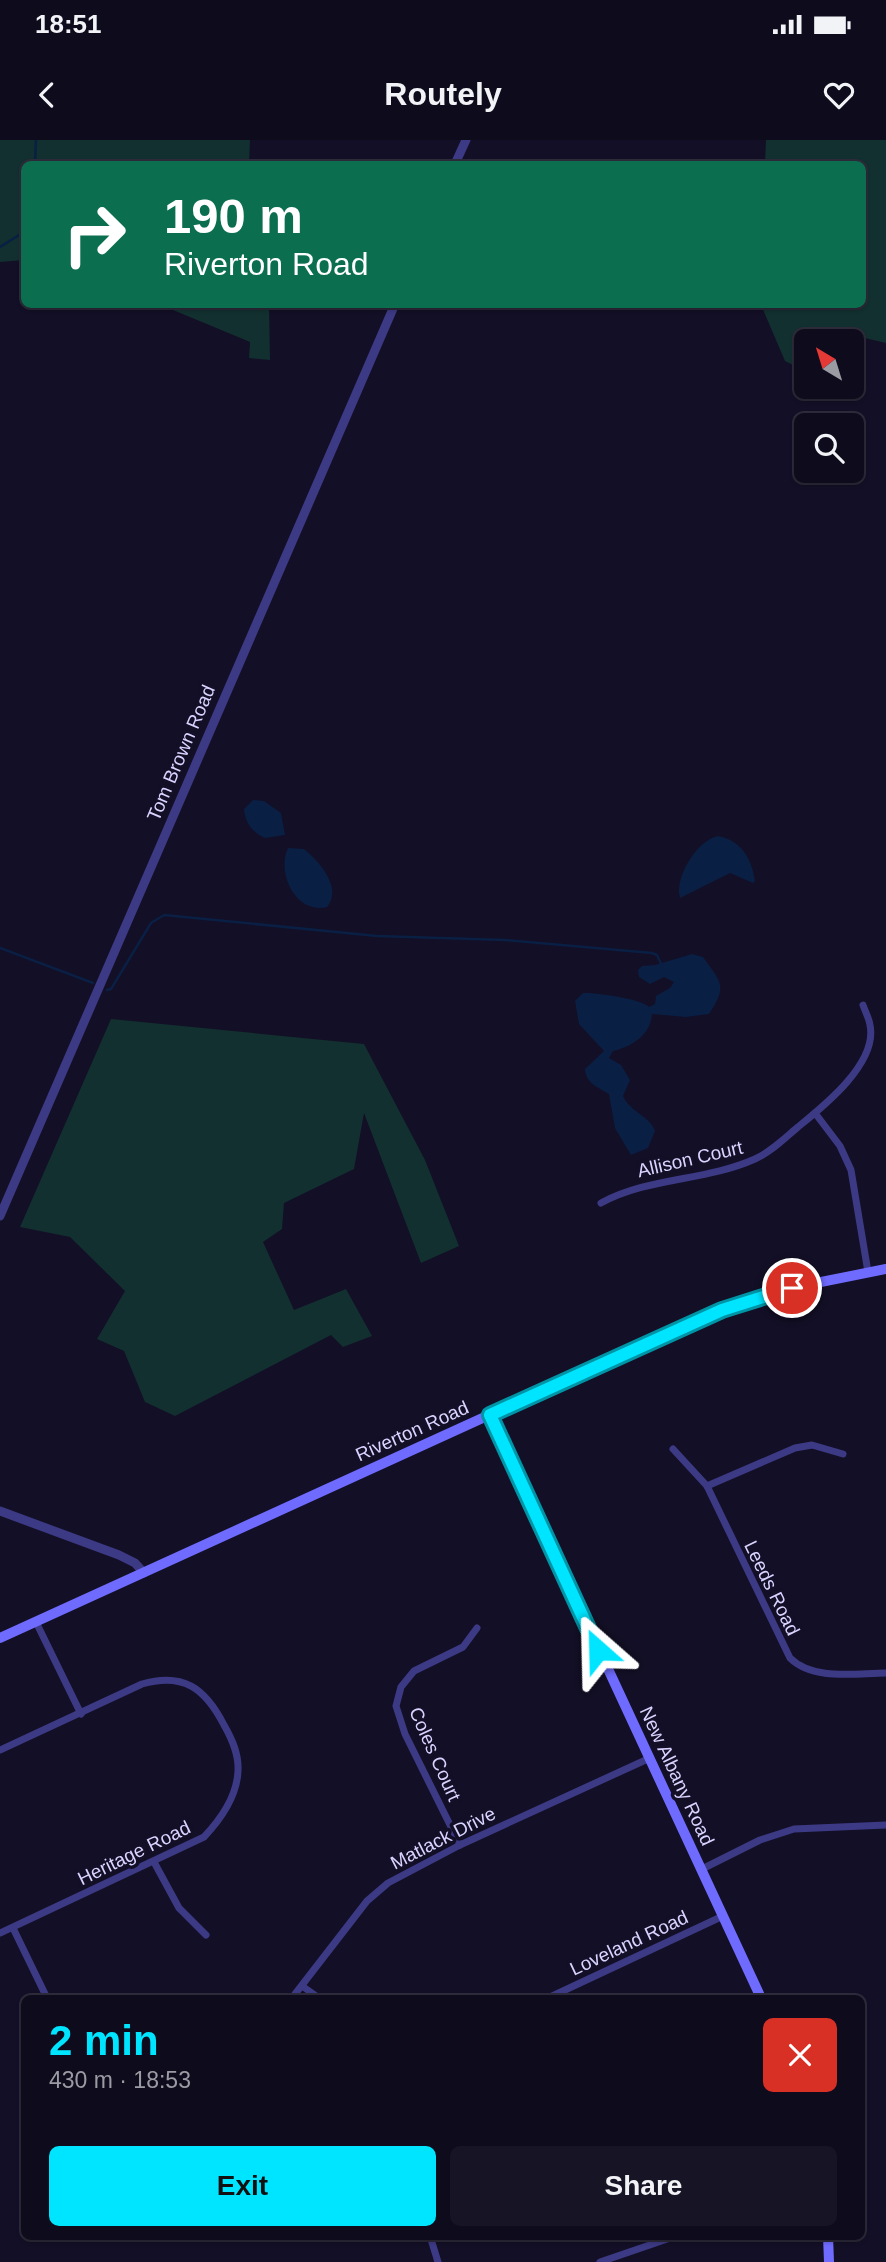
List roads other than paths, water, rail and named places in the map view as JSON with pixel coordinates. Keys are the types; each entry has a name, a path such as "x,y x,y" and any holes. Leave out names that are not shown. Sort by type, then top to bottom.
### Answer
{"main road":[{"name":"Riverton Road","path":"0,1638 722,1310 792,1288 886,1269"},
{"name":"New Albany Road","path":"490,1415 760,1995"},
{"path":"828,2240 829,2262"}],"street":[{"path":"457,161 466,140"},
{"name":"Tom Brown Road","path":"0,1216 392,308"},
{"name":"Allison Court","path":"601,1203 624,1190 726,1170 757,1158 815,1113 853,1076 866,1050 871,1027 863,1005"},
{"path":"815,1113 840,1146 851,1170 868,1272"},
{"path":"707,1486 795,1448 812,1445 843,1454"},
{"name":"Leeds Road","path":"673,1449 707,1486 790,1658 803,1668 823,1673 886,1673"},
{"path":"0,1511 119,1555 135,1563 144,1573"},
{"path":"36,1622 81,1714"},
{"name":"Coles Court","path":"460,1845 405,1734 396,1706 401,1687 414,1671 463,1647 477,1628"},
{"name":"Heritage Road","path":"0,1750 142,1684 161,1679 180,1681 205,1695 230,1736 238,1772 234,1790 217,1823 195,1843 0,1933"},
{"name":"Matlack Drive","path":"294,1995 367,1901 388,1883 460,1845 650,1758"},
{"path":"702,1869 760,1840 794,1829 886,1825"},
{"path":"154,1862 179,1908 206,1935"},
{"name":"Loveland Road","path":"554,1995 723,1916"},
{"path":"13,1928 46,1995"},
{"path":"302,1986 314,1995"},
{"path":"431,2240 438,2262"},
{"path":"600,2262 664,2240"}],"water":[{"path":"253,800 264,801 281,813 285,835 265,838 253,830 246,819 244,809"},
{"path":"718,836 733,842 744,852 755,881 753,883 730,873 680,898 680,880 689,861 702,845"},
{"path":"288,848 304,849 327,875 332,892 327,907 306,905 291,890 285,869"},
{"path":"692,954 703,957 720,984 719,997 709,1014 686,1017 652,1014 644,1034 633,1043 613,1051 609,1058 621,1065 630,1080 623,1096 626,1101 649,1121 655,1131 648,1148 631,1155 615,1128 609,1094 593,1084 586,1074 585,1069 604,1051 579,1024 575,1001 583,993 597,994 628,999 649,1007 655,1004 656,996 670,988 674,982 664,977 650,984 639,977 638,970 642,966"}],"waterway":[{"path":"35,161 36,140"},
{"path":"0,247 21,234"},
{"path":"107,990 111,989 151,923 164,915 377,936 504,940 652,953 657,955 662,966"},
{"path":"0,948 93,983"}]}
